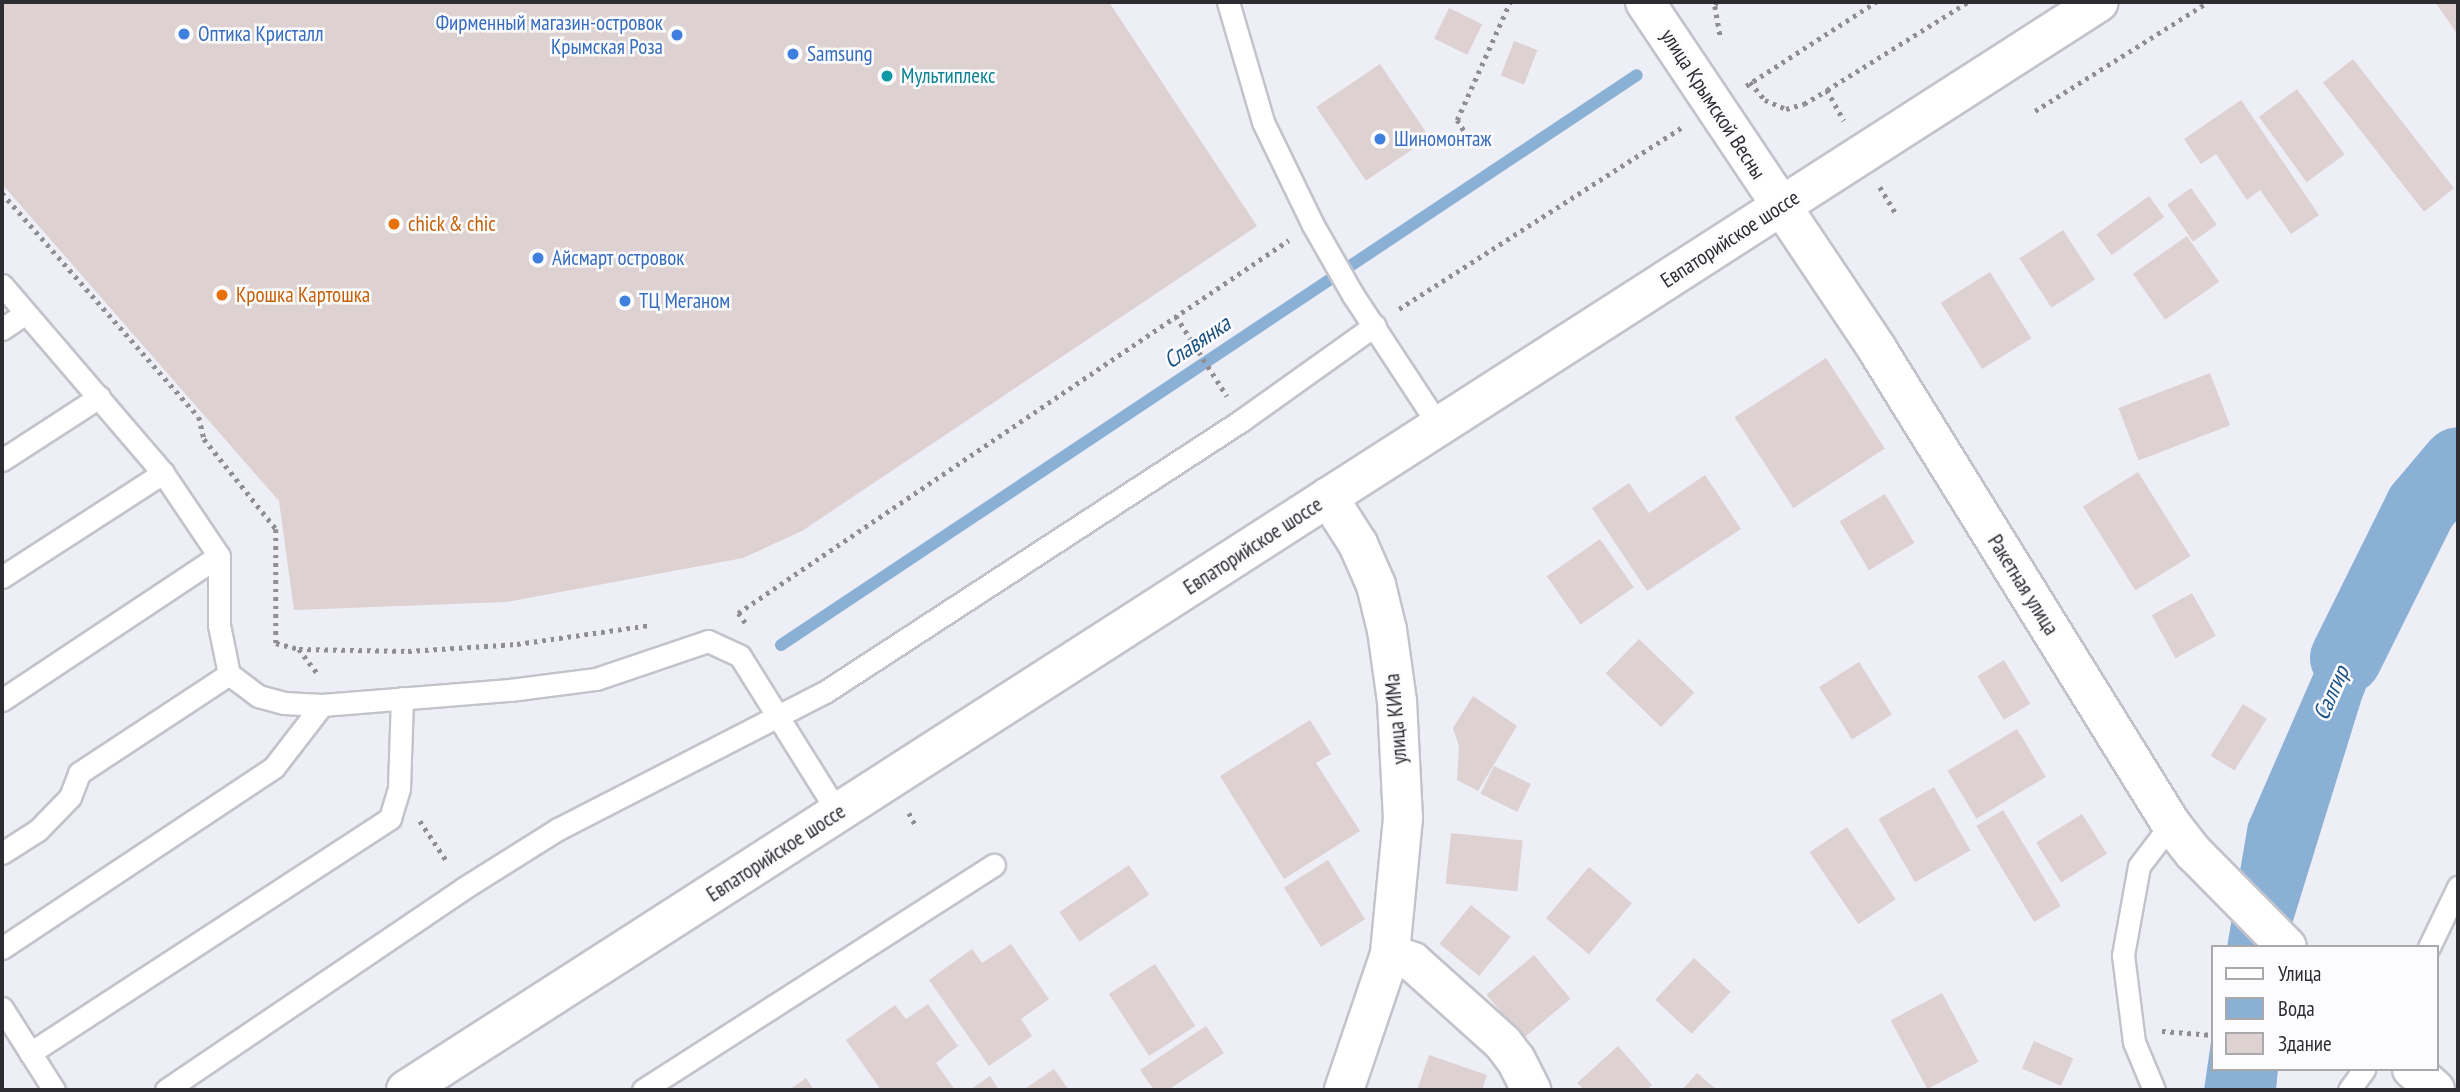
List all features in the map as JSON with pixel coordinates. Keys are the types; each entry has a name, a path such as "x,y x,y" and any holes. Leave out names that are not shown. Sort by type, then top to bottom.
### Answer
{"main road":[{"name":"улица Крымской Весны","path":"1645,2 1780,207"},
{"name":"Евпаторийское шоссе","path":"406,1090 2099,2"},
{"name":"Ракетная улица","path":"1780,207 1877,349 2182,838 2285,945"},
{"name":"улица КИМа","path":"1328,497 1358,544 1376,585 1397,701 1403,818 1390,954 1344,1090"},
{"path":"1390,954 1413,962 1503,1043 1516,1060 1531,1090"},
{"path":"2414,1071 2435,1090"}],"lane":[{"path":"1228,2 1263,122 1312,225 1353,295 1440,426"},
{"path":"2,285 24,314 163,473 219,556 219,625 229,674 258,696 284,703 322,705 510,691 596,679 708,641 740,656 776,718 838,813"},
{"path":"2,329 24,314"},
{"path":"166,1090 464,888 558,829 825,692 1242,420 1375,325"},
{"path":"2,460 99,397"},
{"path":"2,577 163,473"},
{"path":"2,700 219,556"},
{"path":"2,853 38,830 70,797 79,773 229,674"},
{"path":"30,1053 390,818 399,788 401,698"},
{"path":"2,948 274,767 322,705"},
{"path":"2154,1090 2134,1042 2123,956 2139,866 2182,838"},
{"path":"643,1090 994,865"},
{"path":"2430,945 2458,887"},
{"path":"2,1008 54,1090"},
{"path":"2349,1090 2363,1071"}],"path":[{"path":"1472,145 1457,120 1510,2"},
{"path":"1717,2 1715,6 1719,36 1725,45"},
{"path":"1375,325 1876,2"},
{"path":"1827,90 1968,2"},
{"path":"2035,111 2208,2"},
{"path":"1744,74 1751,83"},
{"path":"2,193 199,417 204,439 276,529 276,643 299,649 408,651 517,643 655,625"},
{"path":"724,615 738,613 1312,225"},
{"path":"1176,316 1242,420"},
{"path":"738,613 752,634"},
{"path":"2162,1031 2212,1035"}],"water":[{"path":"2373,537 2401,597 2361,701 2286,945 2227,945 2248,824"},
{"path":"2212,1035 2212,1071 2278,1071 2276,1090 2204,1090"}],"building":[{"name":"ТЦ Меганом","path":"2,2 1109,2 1257,226 802,531 743,558 507,602 294,610 279,501 2,184"},
{"path":"2435,2 2458,2 2458,35"},
{"path":"1449,8 1482,24 1467,55 1434,39"},
{"path":"1514,41 1537,50 1524,85 1501,76"},
{"path":"2353,59 2454,188 2424,212 2323,82"},
{"path":"1380,64 1430,138 1366,181 1316,107"},
{"path":"2297,89 2345,155 2307,182 2259,117"},
{"path":"2241,100 2319,215 2291,234 2260,190 2247,200 2216,154 2201,164 2184,139"},
{"path":"2191,188 2217,225 2193,241 2167,205"},
{"path":"2149,196 2164,217 2112,255 2096,234"},
{"path":"2063,230 2095,279 2052,308 2019,258"},
{"path":"2187,236 2219,282 2165,320 2133,274"},
{"path":"1990,272 2031,338 1982,369 1941,303"},
{"path":"1826,358 1885,449 1793,508 1735,417"},
{"path":"2210,373 2230,425 2139,460 2119,408"},
{"path":"2138,472 2190,556 2135,590 2083,506"},
{"path":"1705,475 1741,529 1647,591 1592,508 1629,483 1649,513"},
{"path":"1885,494 1914,543 1869,570 1840,521"},
{"path":"1600,539 1634,587 1581,625 1547,576"},
{"path":"2192,593 2216,636 2176,658 2152,615"},
{"path":"1639,639 1694,692 1661,727 1606,674"},
{"path":"2004,660 2030,704 2004,720 1977,676"},
{"path":"1859,662 1892,715 1852,739 1819,687"},
{"path":"1473,696 1517,726 1478,791 1457,780 1459,746 1453,728"},
{"path":"2243,704 2267,719 2234,771 2211,756"},
{"path":"1310,720 1331,754 1316,763 1360,831 1284,879 1220,776"},
{"path":"2017,729 2046,777 1976,819 1948,771"},
{"path":"1494,766 1531,784 1517,812 1480,794"},
{"path":"1934,787 1970,850 1915,882 1879,819"},
{"path":"2003,810 2061,906 2034,922 1976,826"},
{"path":"2082,814 2107,854 2061,882 2036,843"},
{"path":"1847,827 1896,899 1858,924 1810,852"},
{"path":"1451,833 1523,841 1517,891 1446,884"},
{"path":"1328,860 1365,919 1321,947 1284,888"},
{"path":"1129,865 1149,895 1079,942 1059,912"},
{"path":"1589,867 1632,903 1589,954 1546,918"},
{"path":"1471,905 1511,937 1479,976 1440,944"},
{"path":"1011,944 1049,999 1021,1019 1032,1036 989,1066 929,980 972,949 982,963"},
{"path":"1534,955 1571,999 1523,1039 1487,995"},
{"path":"1694,958 1731,992 1692,1034 1655,1000"},
{"path":"1155,964 1195,1026 1149,1056 1109,994"},
{"path":"1942,993 1979,1062 1927,1089 1891,1020"},
{"path":"928,1004 958,1046 936,1063 955,1090 881,1090 846,1040 895,1005 906,1019"},
{"path":"1206,1026 1224,1053 1168,1090 1154,1090 1140,1070"},
{"path":"2034,1041 2073,1058 2061,1086 2022,1068"},
{"path":"1618,1046 1652,1085 1646,1090 1584,1090 1577,1083"},
{"path":"1429,1055 1487,1075 1482,1090 1417,1090"},
{"path":"1054,1069 1069,1090 1023,1090"},
{"path":"1697,1073 1717,1090 1682,1090"},
{"path":"990,1076 999,1090 970,1090"},
{"path":"806,1078 814,1090 789,1090"}],"waterway":[{"name":"Славянка","path":"781,645 1637,75"},
{"name":"Салгир","path":"2346,658 2421,507 2458,463"}],"place":[{"name":"Оптика Кристалл","path":"184,34"},
{"name":"Фирменный магазин-островок Крымская Роза","path":"677,35"},
{"name":"Samsung","path":"793,54"},
{"name":"Мультиплекс","path":"887,76"},
{"name":"Шиномонтаж","path":"1380,139"},
{"name":"chick & chic","path":"394,224"},
{"name":"Айсмарт островок","path":"538,258"},
{"name":"Крошка Картошка","path":"222,295"},
{"name":"ТЦ Меганом","path":"625,301"}]}
